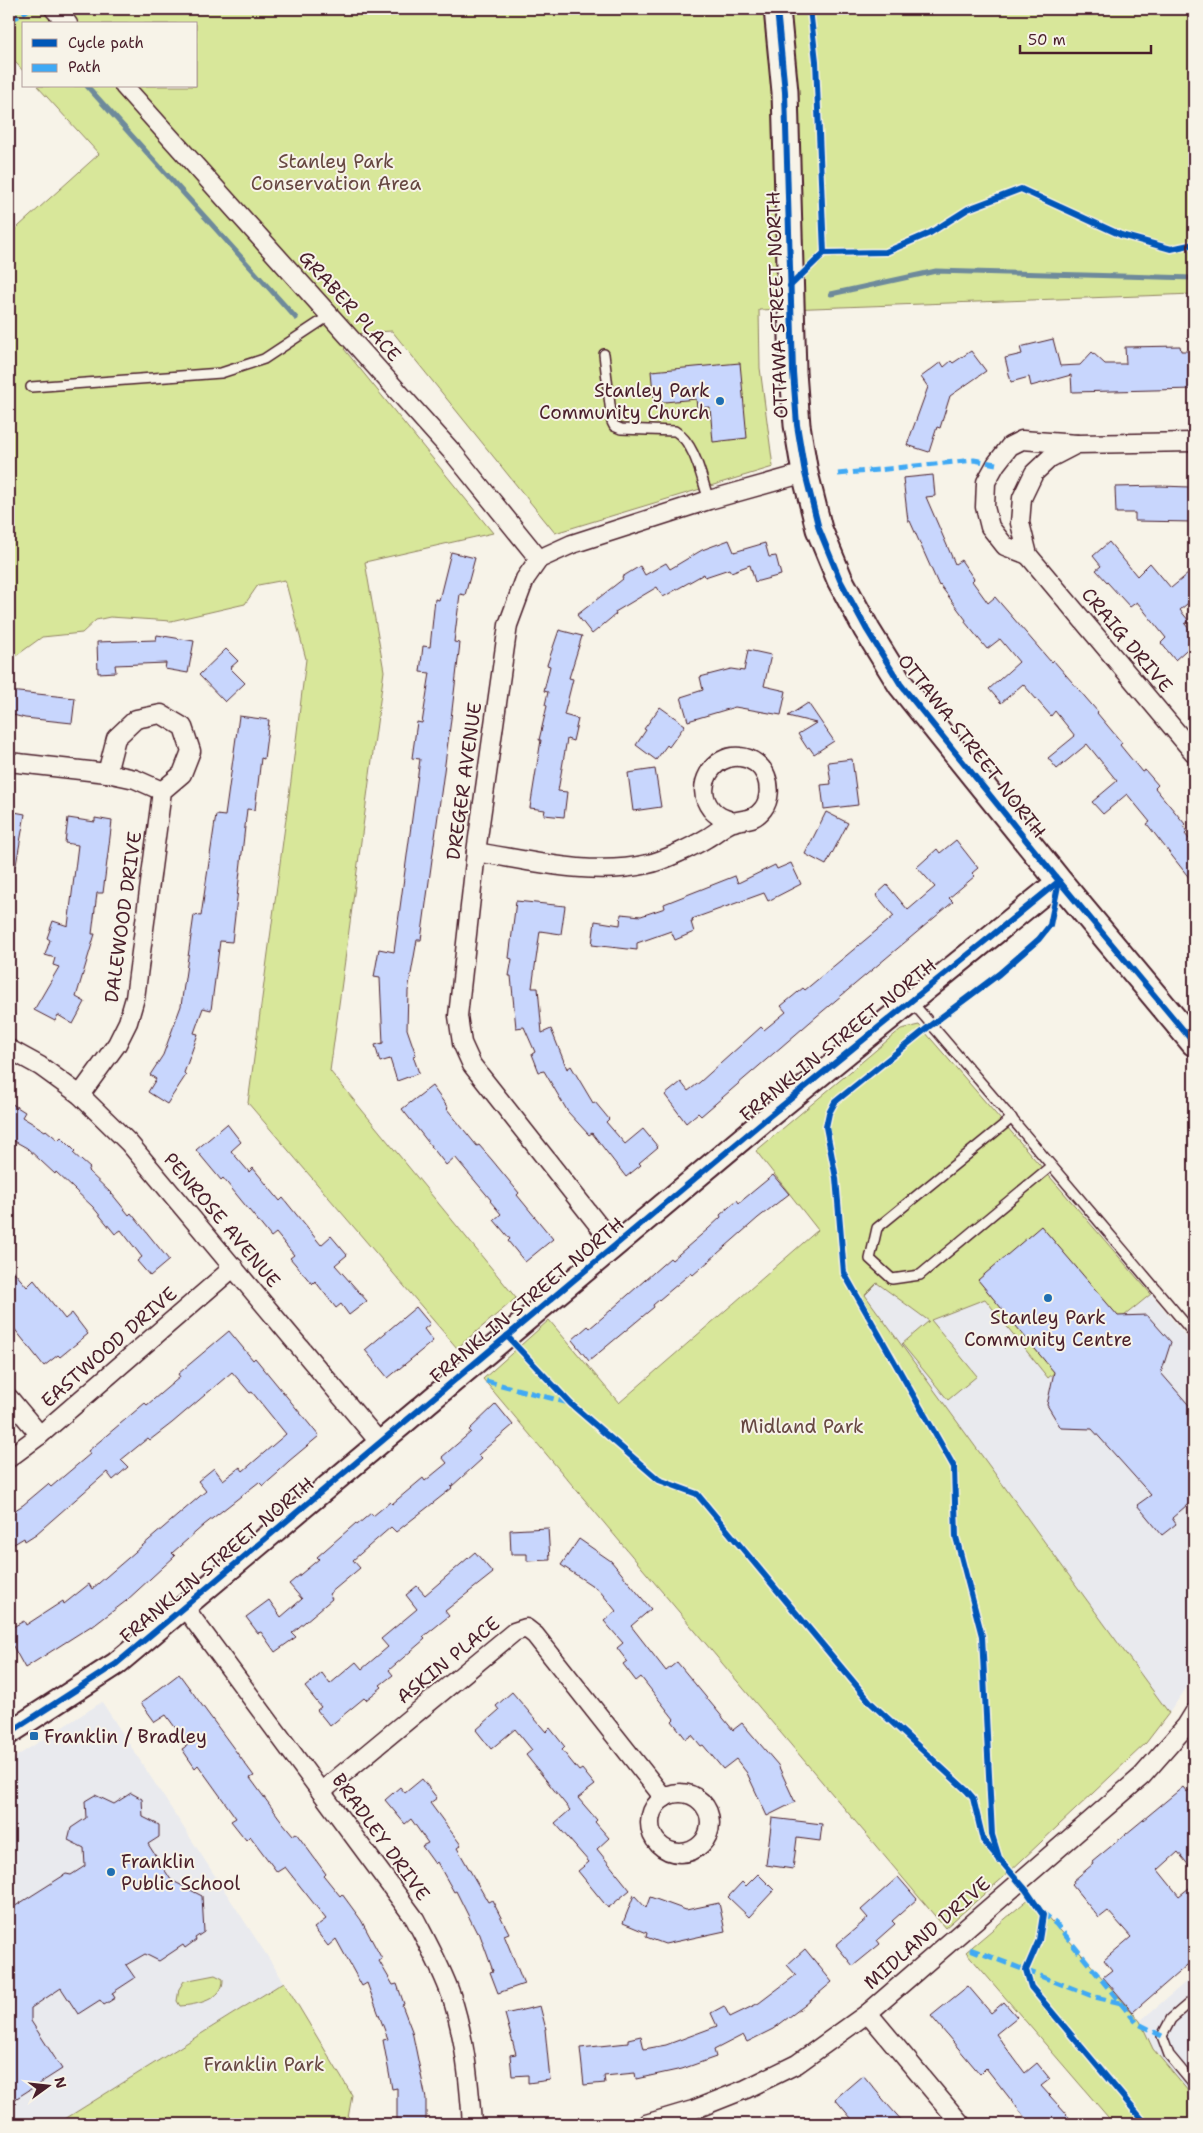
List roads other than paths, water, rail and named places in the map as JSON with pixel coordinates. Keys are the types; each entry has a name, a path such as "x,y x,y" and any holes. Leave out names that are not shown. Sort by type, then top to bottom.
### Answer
{"main road":[{"name":"OTTAWA STREET NORTH","path":"777,9 785,92 792,372 797,425 805,473 819,529 840,580 867,630 901,685 1059,881 1194,1043"}],"street":[{"path":"54,9 66,22"},
{"name":"GRABER PLACE","path":"126,88 454,454 539,559"},
{"name":"CRAIG DRIVE","path":"1028,555 1006,546 990,527 984,507 986,482 996,464 1010,446 1022,440 1077,444 1194,442"},
{"name":"CRAIG DRIVE","path":"1077,444 1050,458 1034,474 1022,498 1020,524 1028,555 1194,753"},
{"path":"539,559 572,544 709,500 805,473"},
{"name":"DREGER AVENUE","path":"539,559 525,579 508,625 476,852 458,1016 462,1043 472,1065 614,1245"},
{"path":"9,762 108,773 135,779 162,791 182,774 191,751 183,727 161,714 136,719 116,738 108,773"},
{"name":"DALEWOOD DRIVE","path":"80,1095 117,1044 128,1022 135,998 162,791"},
{"path":"476,852 594,870 649,864 705,839 734,822"},
{"name":"FRANKLIN STREET NORTH","path":"9,1733 116,1664 185,1608 614,1245 910,1000 1059,881"},
{"name":"PENROSE AVENUE","path":"9,1049 40,1066 80,1095 129,1143 380,1443"},
{"name":"EASTWOOD DRIVE","path":"9,1458 40,1435 234,1267"},
{"path":"9,1398 40,1435"},
{"name":"BRADLEY DRIVE","path":"185,1608 415,1919 451,1994 461,2032 472,2124"},
{"name":"ASKIN PLACE","path":"321,1792 514,1632 526,1628 535,1635 664,1798"},
{"name":"MIDLAND DRIVE","path":"646,2124 696,2117 746,2089 797,2064 868,2012 1142,1776 1186,1726 1194,1713"},
{"path":"868,2012 961,2124"}],"lane":[{"path":"31,387 221,373 264,359 329,316"},
{"path":"604,354 614,426 621,429 675,431 681,435 687,442 694,457 709,500"},
{"path":"910,1000 1194,1334"},
{"path":"1012,1118 877,1228 870,1259 892,1279 920,1275 1051,1166"},
{"path":"1194,1999 1171,2019 1162,2036 1168,2055 1194,2085"}],"waterway":[{"path":"89,88 296,318"},
{"path":"831,294 936,271 1194,278"}],"place":[{"name":"Stanley Park Community Church","path":"720,401"},
{"name":"Stanley Park Community Centre","path":"1048,1298"},
{"name":"Franklin / Bradley","path":"34,1736"},
{"name":"Franklin Public School","path":"111,1872"}],"park label":[{"name":"Stanley Park Conservation Area","path":"336,172"},
{"name":"Midland Park","path":"802,1426"},
{"name":"Franklin Park","path":"264,2064"}]}
